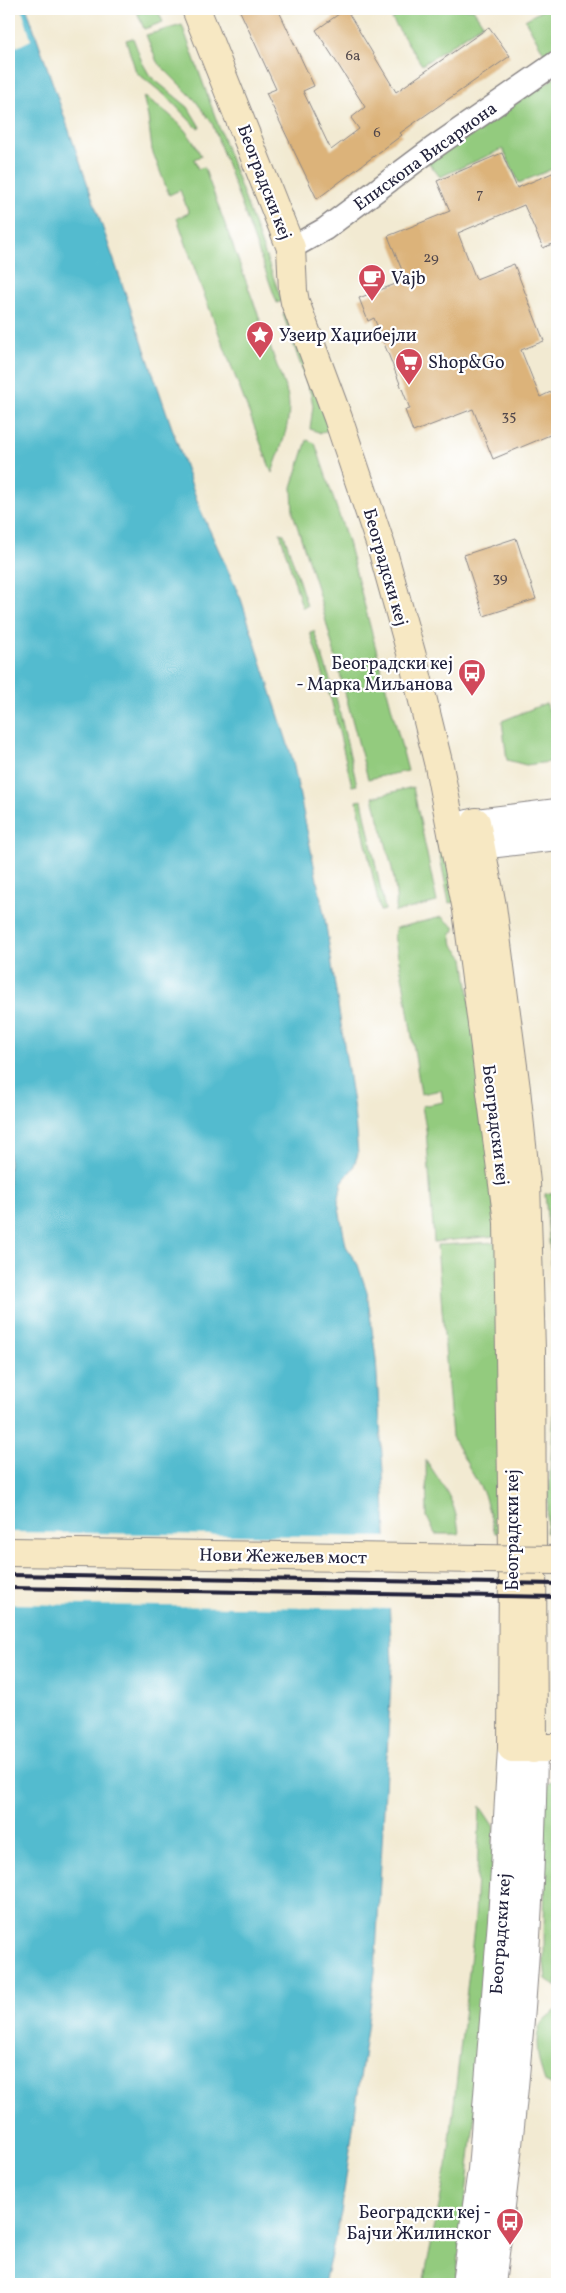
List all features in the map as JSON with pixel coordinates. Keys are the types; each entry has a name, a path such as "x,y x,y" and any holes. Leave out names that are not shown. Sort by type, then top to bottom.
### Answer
{"main road":[{"name":"Београдски кеј","path":"196,9 290,248 295,302 338,418 382,552 413,660 439,766 453,837 477,975 508,1222 513,1553 534,1748"},
{"name":"Београдски кеј","path":"478,833 492,906 526,1184 531,1350 534,1748"},
{"name":"Нови Жежељев мост","path":"9,1552 557,1560"}],"street":[{"name":"Епископа Висариона","path":"290,248 325,229 432,148 557,62"},
{"path":"453,837 469,844 478,833 557,813"},
{"path":"478,833 557,836"},
{"name":"Београдски кеј","path":"466,2284 482,2170 502,1920 534,1748"},
{"name":"Београдски кеј","path":"492,2284 513,2101 522,1998 534,1748"}],"green space":[{"path":"136,9 157,9 163,22 144,29"},
{"path":"407,9 473,9 483,24 422,65 392,19"},
{"path":"544,9 557,9 557,51 547,58 525,20"},
{"path":"182,25 282,301 277,303 212,123 195,100 157,62 146,35"},
{"path":"133,38 142,62 150,76 188,107 200,127 197,128 167,97 136,72 126,40"},
{"path":"557,76 557,167 519,183 503,149 440,177 428,162"},
{"path":"143,96 177,121 190,137 201,156 194,159 198,169 204,167 287,393 289,412 287,423 272,473 177,218 189,213 180,190 169,195 152,150"},
{"path":"288,312 330,429 321,433 310,429 313,406 311,395 283,314"},
{"path":"307,440 315,443 348,542 408,771 368,779 317,588 293,513 292,487"},
{"path":"280,533 284,534 307,606 302,607"},
{"path":"314,631 337,701 357,785 352,786 332,703 310,632"},
{"path":"546,703 557,729 557,761 526,765 507,760 502,721"},
{"path":"413,787 437,902 395,912 396,902 393,873 373,797"},
{"path":"362,800 385,910 380,911 357,801"},
{"path":"438,807 457,902 449,903 431,809"},
{"path":"442,917 454,927 455,931 451,933 453,945 464,958 494,1170 494,1236 434,1242 426,1129 422,1106 443,1102 441,1090 421,1094 394,936 396,928"},
{"path":"557,1192 557,1329 545,1194"},
{"path":"499,1242 508,1532 495,1533 484,1494 452,1437 437,1245"},
{"path":"557,1367 557,1533 546,1533"},
{"path":"426,1460 452,1503 459,1534 435,1534 427,1517"},
{"path":"557,1776 557,1987 546,1979 544,1963 545,1808 548,1785"},
{"path":"480,1806 494,1827 483,2042 456,2284 423,2284 447,2166 475,1918"},
{"path":"557,2010 557,2088 545,2082 539,2062 537,2039 541,2023"}],"water":[{"path":"9,9 27,9 200,509 241,599 292,757 325,919 354,1110 358,1154 353,1168 342,1182 338,1203 346,1246 358,1265 367,1292 376,1359 392,1663 375,1972 341,2213 324,2284 9,2284"}],"pier":[{"path":"9,9 22,9 31,40 17,47 9,34"},
{"path":"9,1532 389,1537 392,1609 9,1604"}],"building":[{"path":"239,9 278,9 314,86 303,91 331,150 359,129 351,118 365,107 316,30 346,9 396,92 489,27 510,56 400,133 402,135 317,199 266,93 276,89"},
{"path":"502,153 517,188 557,171 557,242 543,248 524,205 458,233 476,279 514,264 544,341 521,350 540,397 557,389 557,432 493,459 473,409 413,432 405,410 410,409 374,318 368,321 359,298 406,280 388,236 450,211 437,181"},
{"path":"516,538 536,599 484,616 464,555"}],"railway":[{"path":"9,1575 557,1584"},
{"path":"9,1588 557,1597"}],"place":[{"name":"Vajb","path":"372,302"},
{"name":"Узеир Хаџибејли","path":"260,359"},
{"name":"Shop&Go","path":"409,386"},
{"name":"Београдски кеј - Марка Миљанова","path":"472,697"},
{"name":"Београдски кеј - Бајчи Жилинског","path":"510,2246"}]}
